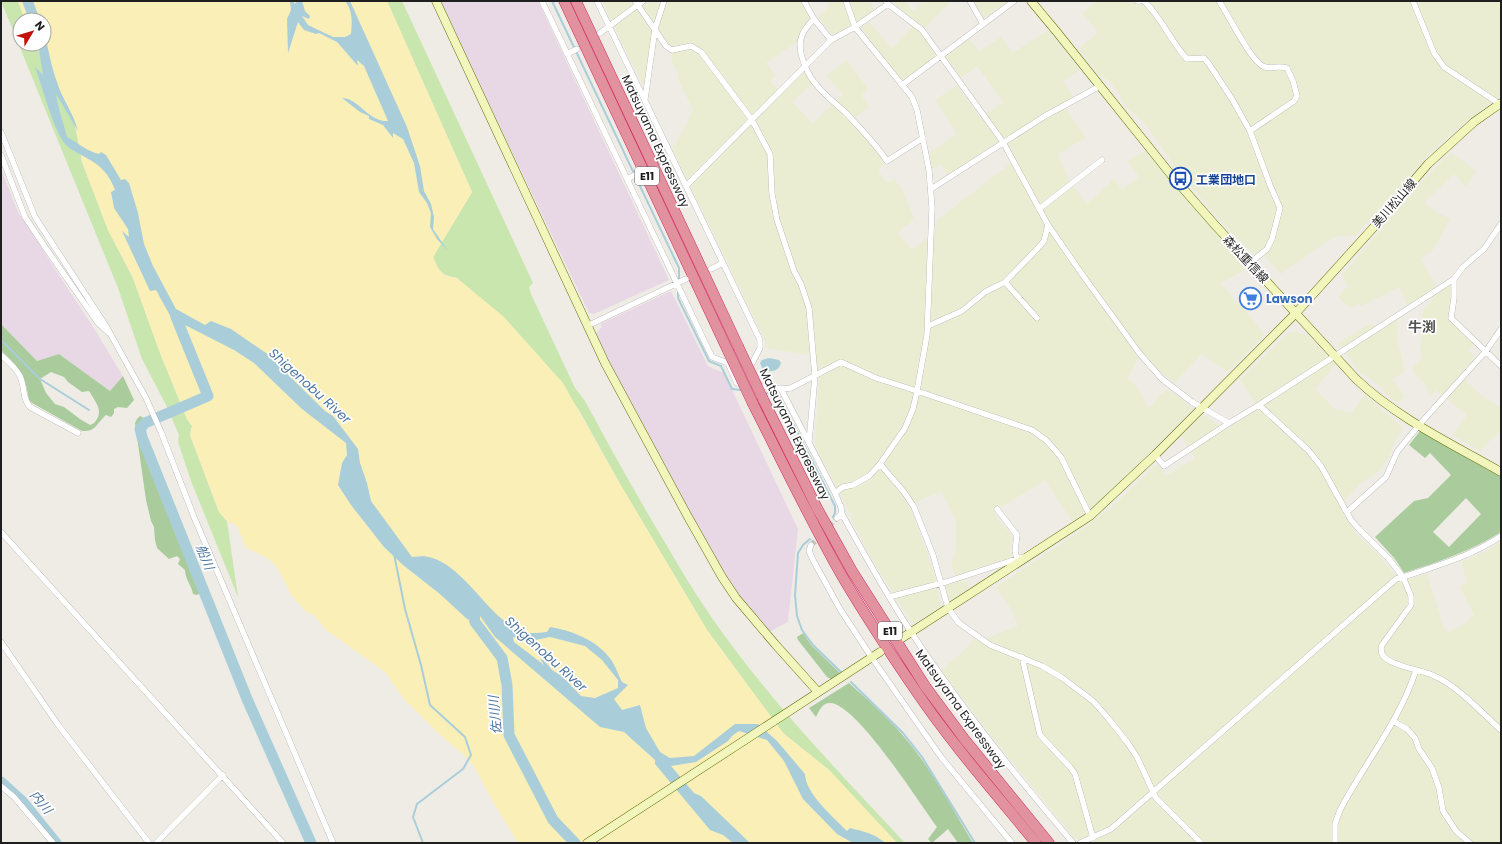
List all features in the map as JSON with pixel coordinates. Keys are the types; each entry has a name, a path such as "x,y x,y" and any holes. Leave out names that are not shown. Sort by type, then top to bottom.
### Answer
{"highway":[{"name":"Matsuyama Expressway","path":"564,1 728,351 812,520 842,575 879,636 916,692 957,746 1036,843"},
{"name":"Matsuyama Expressway","path":"576,1 738,346 817,508 845,557 925,686 965,740 1049,843"}],"street":[{"path":"436,1 587,326 722,577 736,598 818,692"},
{"path":"542,1 712,357 728,363 737,383 781,389 791,388 841,362 876,378 1032,430 1047,442 1061,457 1090,516"},
{"path":"597,1 760,340 760,348 748,371 748,384"},
{"path":"600,33 637,3 643,1"},
{"path":"645,100 655,29 664,1"},
{"path":"804,1 814,19 831,40"},
{"path":"835,493 843,487 853,485 869,476 880,464 905,428 913,409 928,326 932,208 929,170 917,110 912,97 855,27 846,1"},
{"path":"970,1 983,24"},
{"path":"902,85 1014,1"},
{"name":"森松重信線","path":"1031,1 1172,176 1250,263 1370,392 1388,407 1501,472"},
{"path":"1144,1 1155,14 1187,60 1204,58 1209,64 1232,98 1250,132 1280,208 1272,239 1267,249 1250,263"},
{"path":"1219,1 1257,62 1264,67 1281,66 1287,68 1297,96 1294,101 1250,132"},
{"path":"1412,1 1434,53 1444,67 1501,104"},
{"path":"686,186 831,40 855,27 887,2 922,30 1003,142 1048,224 1093,290 1140,354 1162,379 1192,402 1229,423"},
{"path":"637,3 666,46 672,50 691,46 700,52 752,120 770,154 772,194 777,220 794,271 809,308 815,376 809,443"},
{"path":"814,19 808,25 800,42 801,56 808,73 816,85 862,130 887,161 923,138"},
{"path":"567,54 577,49"},
{"path":"931,189 1045,116 1100,86"},
{"name":"美川松山線","path":"902,638 1090,516 1203,408 1296,313 1373,228 1428,164 1474,122 1501,104"},
{"path":"1,132 35,217 114,338 139,384 161,432 194,517 333,843"},
{"path":"1,155 25,217 98,323 114,338"},
{"path":"663,160 671,156"},
{"path":"1039,209 1102,160"},
{"path":"627,179 635,174"},
{"path":"928,326 962,311 985,292 1005,282 1044,241 1048,224"},
{"path":"1155,455 1164,466 1335,354 1454,279 1463,267 1484,249 1501,224"},
{"path":"711,269 723,263"},
{"path":"587,326 686,279"},
{"path":"1454,279 1455,285 1451,318 1501,366"},
{"path":"1005,282 1037,318"},
{"path":"1347,512 1386,477 1398,452 1419,425 1486,350 1501,329"},
{"path":"1,355 21,377 26,402 30,407 78,433"},
{"path":"781,389 841,506 839,516 911,632 952,692 989,741 1036,800 1073,843"},
{"path":"1259,405 1308,450 1321,466 1347,512 1359,529 1389,559 1402,577 1411,596 1412,605 1382,645 1382,654 1389,660 1433,675 1466,698 1501,730"},
{"path":"880,464 904,492 914,507 933,555 948,608 960,623 990,645 1042,666 1061,677 1093,701 1127,742 1137,758 1156,798 1201,843"},
{"path":"997,509 1017,535 1015,551 1017,559"},
{"path":"1,532 223,775 283,843"},
{"path":"1080,843 1111,829 1396,579 1452,561 1477,550 1501,536"},
{"path":"811,545 809,552 812,560 840,609 872,658 942,757 1012,843"},
{"path":"889,597 1029,556"},
{"path":"1,642 59,726 149,843"},
{"path":"587,843 880,652"},
{"path":"1022,657 1040,735 1075,774 1093,838"},
{"path":"1335,843 1336,824 1340,810 1393,720 1411,686 1416,670"},
{"path":"1393,720 1407,729 1415,738 1419,749 1432,768 1439,788 1440,803 1443,811 1456,831 1470,843"},
{"path":"156,843 223,775"},
{"path":"1,786 19,802 52,843"}],"shaded area":[{"path":"440,1 538,1 669,280 594,314 589,313"},
{"path":"1,169 18,212 95,330 123,376 110,391 59,354 37,361 1,324"},
{"path":"671,291 708,366 724,373 798,529 788,622 769,632 743,601 724,574 613,371 595,334 602,327 600,324"}],"green space":[{"path":"1,1 18,1 22,12 12,12 12,28"},
{"path":"387,1 402,1 533,283 529,287 531,294 575,388 585,401 635,492 689,582 712,618 734,648 780,706 829,762 905,843 897,843 829,770 783,733 707,630 620,484 579,410 457,278 447,276 441,272 437,266 433,257 472,192"},
{"path":"602,1 800,1 810,20 798,41 766,63 776,75 770,81 782,94 804,72 812,84 792,102 813,123 843,94 826,76 847,60 868,89 861,95 870,107 850,120 884,159 882,161 884,164 878,170 887,183 894,179 902,189 914,219 898,233 912,250 936,230 937,220 1016,159 1005,138 948,175 941,164 932,169 929,153 957,134 935,100 957,85 980,118 1003,102 977,66 961,78 945,56 968,38 979,51 1001,37 1012,53 1048,30 1080,70 1063,81 1074,98 1063,104 1086,138 1058,154 1068,178 1074,187 1087,204 1114,179 1122,190 1139,177 1127,161 1145,151 1247,268 1221,284 1256,323 1264,335 1228,372 1202,354 1174,383 1161,373 1150,361 1138,359 1127,379 1136,385 1148,407 1151,406 1160,395 1168,389 1188,404 1192,409 1142,461 1094,506 1072,521 1045,480 1005,505 993,509 1000,522 1012,535 1012,557 955,576 951,565 956,547 956,521 941,491 908,506 912,512 934,573 941,604 940,607 914,623 912,622 875,564 815,446 819,378 816,356 766,348 765,340 672,149 688,122 693,109 679,81 678,74 672,62 672,46 668,44 660,32 652,32 645,84 642,84"},
{"path":"826,1 871,1 874,10 836,34 831,33 818,17 829,7"},
{"path":"891,1 905,1 913,11 924,1 952,1 920,32 935,53 934,57 905,80 900,79 877,51 861,27 869,22 892,48 917,22"},
{"path":"972,1 1010,1 983,19"},
{"path":"1097,1 1121,1 1140,4 1141,1 1501,1 1501,96 1486,106 1436,147 1355,236 1339,236 1325,243 1281,274 1265,256 1254,255 1225,226 1180,174 1147,126 1124,105 1120,95 1108,80 1099,75 1079,49 1098,32 1082,13"},
{"path":"22,52 39,52 74,119 82,162 108,230 133,278 160,353 187,419 192,426 190,435 219,512 227,521 238,597 191,481 178,442 179,435 166,405 142,359 118,288"},
{"path":"1450,153 1461,159 1476,171 1466,187 1454,174 1424,203 1433,210 1450,219 1433,250 1421,258 1436,287 1407,306 1400,287 1361,306 1358,303 1350,308 1338,297 1348,286 1342,275 1425,178"},
{"path":"1447,286 1453,287 1449,318 1474,343 1468,350 1475,357 1460,375 1482,396 1501,408 1501,430 1480,451 1452,435 1467,415 1436,390 1431,396 1429,396 1423,381 1416,376 1412,367 1420,360 1420,343 1423,329 1422,315 1424,309 1433,300 1432,295"},
{"path":"1399,318 1397,326 1398,343 1405,371 1392,380 1405,395 1398,404 1370,378 1361,374 1338,343 1372,323 1375,331"},
{"path":"1,324 37,361 59,354 110,391 123,376 134,400 127,408 118,407 114,409 114,413 111,417 106,415 93,429 82,431 29,400 26,383 21,372 1,350","holes":["51,372 64,377 68,382 82,392 89,391 95,401 99,415 96,421 92,424 90,425 64,407 55,404 46,393 40,379"]},
{"path":"1296,332 1307,335 1336,364 1315,389 1335,409 1351,413 1365,395 1403,428 1395,441 1389,457 1379,471 1362,482 1346,499 1341,511 1358,536 1379,555 1400,582 1427,574 1444,628 1448,632 1464,624 1474,615 1459,586 1467,583 1462,562 1488,550 1501,541 1501,843 1097,843 1088,836 1080,840 1074,838 988,732 941,670 969,646 974,638 979,641 1018,626 1011,609 996,587 1080,531 1116,503 1157,463 1166,476 1195,458 1181,436 1203,414 1226,430 1258,408 1240,379 1283,338 1289,333"},
{"path":"140,416 144,418 144,420 139,428 140,433 200,589 200,593 197,595 193,594 185,570 178,564 180,559 177,556 169,559 157,548 154,527 146,500 135,423"},
{"path":"1420,431 1501,477 1501,532 1478,545 1442,560 1404,573 1395,559 1375,537 1414,501 1428,498 1451,475 1430,453 1425,458 1409,445","holes":["1466,498 1481,514 1449,547 1433,532"]},
{"path":"962,580 963,583 966,581 970,588 952,599 948,598 945,586"},
{"path":"803,633 812,646 841,674 833,680 827,677 798,640 797,637"},
{"path":"849,683 887,718 920,757 973,843 958,843 948,829 932,843 928,839 937,827 903,778 871,736 841,707 827,703 823,706 816,717 809,708"}],"sand":[{"path":"18,1 387,1 472,192 433,257 438,268 445,276 457,278 504,317 563,383 620,484 707,630 783,733 829,770 897,843 518,843 475,768 465,756 439,734 404,699 385,672 325,629 314,615 308,613 292,596 278,569 272,562 262,555 246,548 237,526 227,521 219,512 190,435 192,426 187,419 160,353 133,278 108,230 82,162 74,119 39,52 52,52 52,12 22,12"}],"water":[{"path":"22,1 33,1 37,12 26,12"},
{"path":"290,1 294,1 294,4 298,1 302,1 305,11 310,16 309,19 302,16 308,25 333,37 345,37 351,34 351,13 345,1 350,1 407,127 420,166 424,191 431,204 434,217 433,229 448,251 437,239 430,227 431,213 427,203 419,192 414,163 403,139 393,133 393,138 383,125 369,119 369,116 360,112 342,98 351,100 373,117 383,121 388,121 364,66 357,60 358,66 337,42 319,33 316,34 304,30 298,22 288,53 287,19 291,10"},
{"path":"39,52 49,52 59,88 78,131 56,94 67,137 90,151 99,154 101,152 106,155 121,180 125,179 129,183 138,213 144,244 153,266 176,309 205,325 211,321 231,329 266,353 325,411 333,416 358,449 360,463 371,501 412,557 424,556 436,559 446,565 457,573 493,611 516,631 527,633 547,632 550,627 574,633 590,641 604,651 615,666 622,682 628,685 614,699 622,710 640,705 646,728 660,752 670,758 694,756 735,724 758,724 777,741 805,774 806,781 815,797 847,831 850,828 864,832 877,837 885,843 853,843 837,834 803,799 784,761 767,740 739,731 728,741 696,762 671,766 694,793 701,796 750,843 733,843 723,835 710,830 655,764 655,760 624,732 600,727 495,637 480,616 480,623 467,619 440,594 403,565 384,547 351,505 338,485 342,463 347,455 346,443 302,409 254,363 234,350 183,324 173,321 156,290 150,291 122,231 129,237 128,229 114,208 111,192 115,190 111,181 100,167 74,151 66,145 61,138 35,67 43,75","holes":["513,637 526,642 550,637 585,646 602,660 618,680 618,688 595,698 581,696 563,677 552,670 544,660 540,659 544,665 514,642"]},
{"path":"769,358 779,360 781,363 776,370 763,370 760,363 762,360"}],"waterway":[{"path":"552,1 679,268 679,282"},
{"path":"678,292 678,298 709,361 721,366 732,389 742,390"},
{"name":"船川","path":"176,317 208,396 145,423 140,429 142,437 247,699 311,843"},
{"path":"1,340 40,379 89,410"},
{"path":"764,393 778,394 835,506 835,513 833,517"},
{"path":"810,539 803,545 798,553 795,595 797,616 802,630 813,645 842,673"},
{"path":"394,554 405,609 421,665 430,705 465,737 471,755 463,769 417,804 413,817 423,843"},
{"name":"佐川川","path":"472,608 475,622 502,658 507,685 509,735 553,820 575,843"},
{"path":"851,682 903,733 922,757 975,843"},
{"name":"内川","path":"1,782 22,801 56,843"}],"tunnel":[{"path":"635,175 663,160"},
{"path":"811,545 837,518"}],"place":[{"name":"工業団地口","path":"1181,179"},
{"name":"Lawson","path":"1251,298"}],"district":[{"name":"牛渕","path":"1422,327"}],"water label":[{"name":"Shigenobu River","path":"310,386"},
{"name":"Shigenobu River","path":"546,654"}]}
